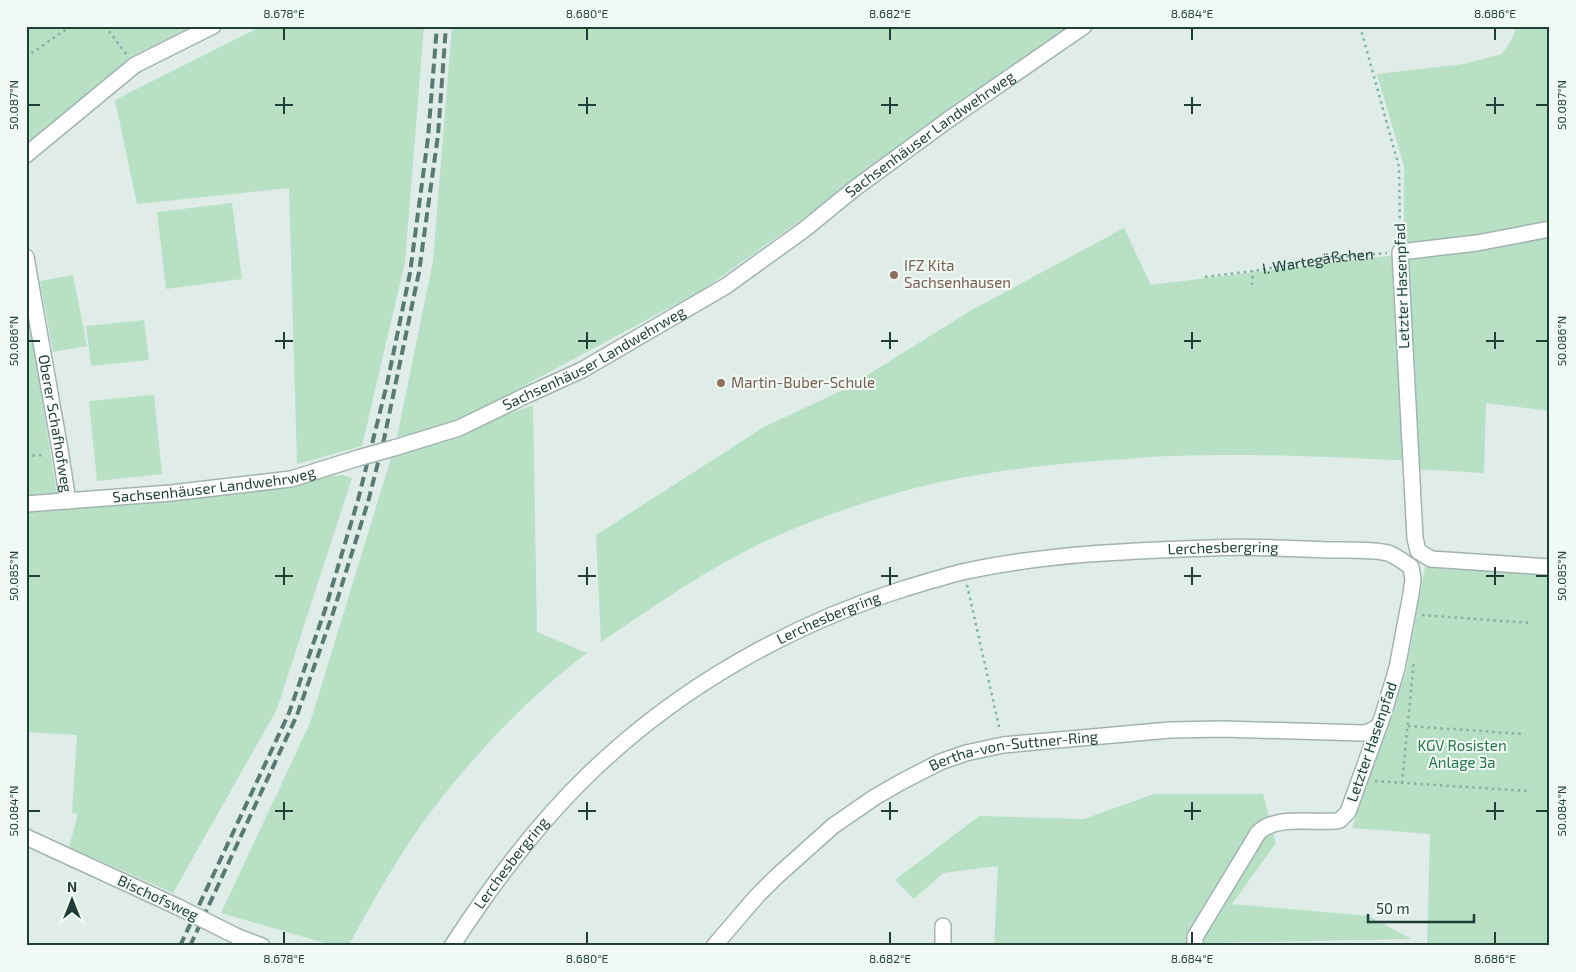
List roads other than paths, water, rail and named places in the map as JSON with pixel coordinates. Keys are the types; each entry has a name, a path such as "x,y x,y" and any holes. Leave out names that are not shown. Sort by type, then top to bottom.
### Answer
{"street":[{"path":"26,155 135,65 213,26"},
{"name":"Sachsenhäuser Landwehrweg","path":"26,504 171,493 291,480 459,428 527,394 582,370 726,286 805,229 854,189 948,120 1084,26"},
{"name":"Letzter Hasenpfad","path":"1550,229 1478,242 1400,252 1415,538 1418,551 1431,559 1550,567"},
{"name":"Oberer Schafhofweg","path":"26,257 68,501"},
{"name":"Lerchesbergring","path":"452,946 509,864 548,817 597,767 636,732 678,700 734,664 793,632 832,615 884,595 964,572 1046,558 1103,553 1227,547 1358,550 1388,553 1412,567"},
{"name":"Letzter Hasenpfad","path":"1195,946 1196,937 1262,828 1280,822 1340,820 1348,812 1379,726 1397,668 1412,594 1412,567"},
{"name":"Bertha-von-Suttner-Ring","path":"714,946 776,877 840,821 896,785 940,762 966,753 1003,745 1170,730 1232,729 1363,733 1379,726"},
{"name":"Bischofsweg","path":"26,837 176,906 238,937 262,946"},
{"path":"943,926 943,946"}],"railway":[{"path":"180,946 289,713 325,610 358,500 387,384 410,273 428,138 437,26"},
{"path":"190,946 297,715 333,613 368,502 384,439 419,272 438,135 446,26"}],"place":[{"name":"IFZ Kita Sachsenhausen","path":"894,275"},
{"name":"Martin-Buber-Schule","path":"721,383"}],"park label":[{"name":"KGV Rosisten Anlage 3a","path":"1462,754"}]}
